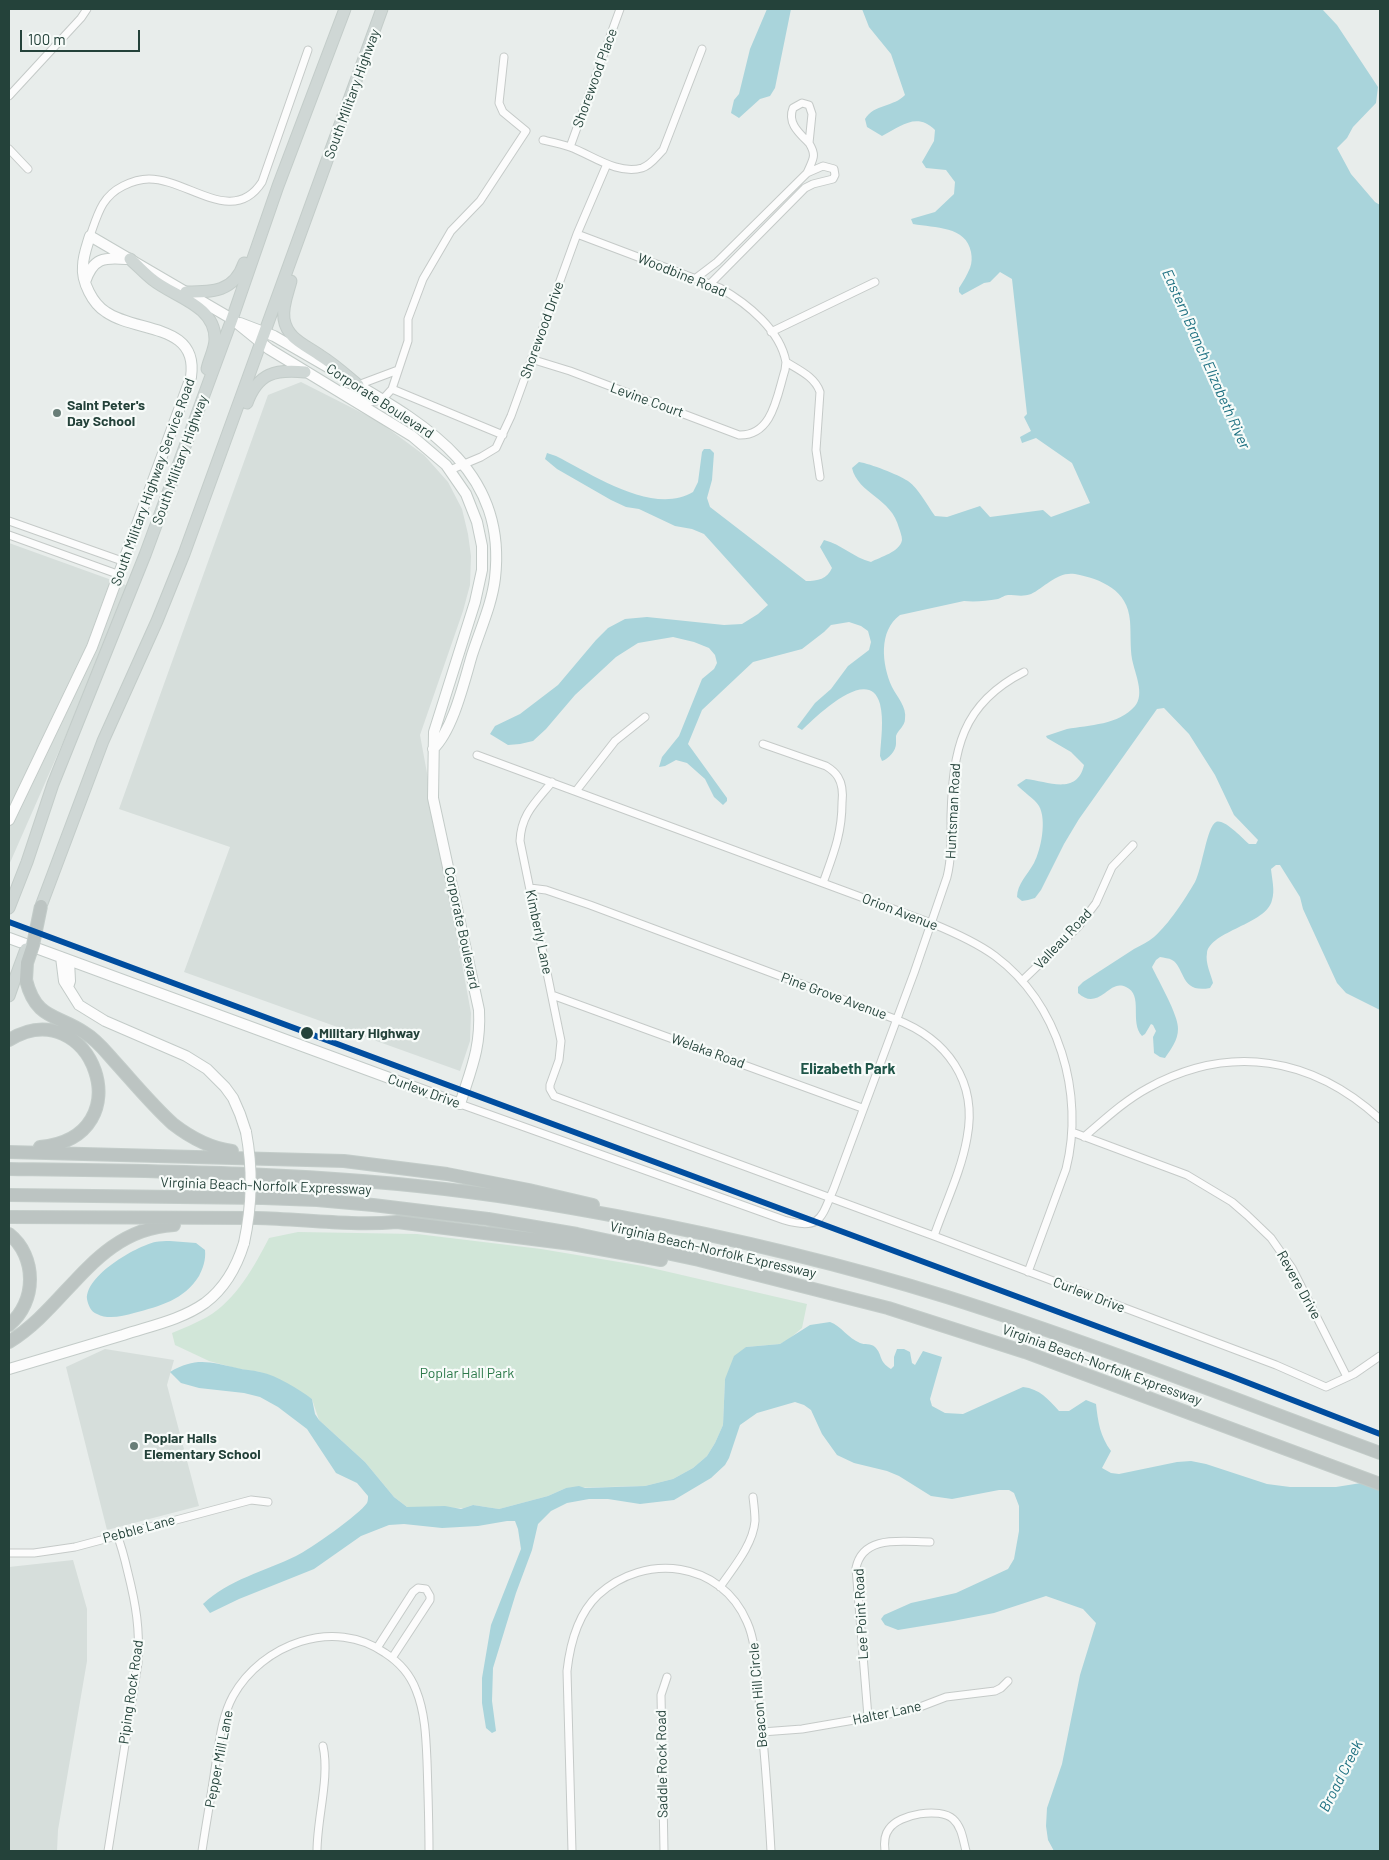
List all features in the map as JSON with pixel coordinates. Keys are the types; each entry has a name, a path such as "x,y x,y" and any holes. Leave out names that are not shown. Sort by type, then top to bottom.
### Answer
{"highway":[{"path":"43,901 33,945 21,978 28,992 40,1007 50,1017 76,1027 96,1041 162,1114 184,1133 218,1149 297,1159"},
{"path":"9,1040 24,1033 34,1031 55,1032 65,1036 81,1046 88,1054 95,1068 99,1086 97,1106 93,1115 87,1124 74,1136 53,1146 9,1151"},
{"path":"9,1151 344,1161 488,1182 577,1200 658,1224"},
{"name":"Virginia Beach-Norfolk Expressway","path":"9,1169 264,1174 347,1179 490,1195 658,1224 790,1254 945,1297 1098,1349 1380,1454"},
{"name":"Virginia Beach-Norfolk Expressway","path":"9,1195 263,1198 326,1201 497,1220 586,1235 698,1260 888,1308 992,1341 1380,1484"},
{"path":"9,1218 234,1218 370,1224 397,1222 572,1244 776,1280"},
{"path":"9,1342 28,1328 93,1261 120,1242 131,1236 163,1226 234,1218"},
{"path":"9,1234 25,1255 30,1275 30,1288 24,1306 9,1325"}],"main road":[{"name":"South Military Highway","path":"9,908 27,862 53,784 146,555 232,320 278,186 345,9"},
{"name":"South Military Highway","path":"43,901 103,741 157,621 204,500 382,9"},
{"path":"186,292 213,291 236,280 240,275 257,228 278,186"},
{"path":"300,238 284,307 287,330 296,341 322,356 358,385"},
{"path":"130,259 154,281 200,308 208,317 212,326 215,341 196,417"},
{"path":"204,500 232,447 256,384 278,371 306,372"},
{"path":"9,996 21,978"}],"street":[{"path":"9,96 81,18 87,9"},
{"name":"Shorewood Place","path":"570,147 620,9"},
{"path":"544,140 570,147 607,164 621,168 642,168 652,162 663,150 702,49"},
{"name":"South Military Highway Service Road","path":"9,820 92,647 125,562 191,377 192,362 184,346 171,336 106,313 91,296 85,282 83,267 90,236 98,215 104,203 119,188 138,180 159,180 221,201 236,201 251,194 257,189 263,178 308,50"},
{"path":"328,384 366,401 382,400 392,389 408,341 408,319 423,279 433,259 451,231 480,202 526,131 503,112 499,103 504,57"},
{"path":"696,278 717,262 807,172 814,156 814,151 798,132 791,119 793,108 802,103 808,105 812,114 809,143"},
{"path":"9,149 28,168"},
{"name":"Shorewood Drive","path":"450,470 481,457 496,448 503,435 578,234 607,164"},
{"path":"710,284 805,188 813,184 829,181 835,175 834,169 823,166 807,172"},
{"name":"Woodbine Road","path":"578,234 696,278 737,298 766,325 781,347 786,362"},
{"name":"Corporate Boulevard","path":"90,236 263,338 358,385 432,433 464,464 480,490 491,522 495,540 495,580 492,596 450,721 439,744 433,750"},
{"path":"85,282 92,267 97,262 109,258 130,259"},
{"path":"771,332 875,282"},
{"name":"Corporate Boulevard","path":"263,338 306,372 412,436 433,453 450,470 466,494 473,509 482,546 483,559 476,602 434,732 433,750 433,798 479,1010 480,1028 477,1051 460,1104"},
{"name":"Levine Court","path":"531,359 570,371 739,434 751,434 763,427 771,413 786,362"},
{"path":"786,362 811,378 817,384 820,392 816,450 820,477"},
{"path":"358,385 398,370"},
{"path":"392,389 503,435"},
{"path":"9,521 125,562"},
{"path":"9,535 120,575"},
{"path":"59,553 63,540"},
{"name":"Huntsman Road","path":"829,1198 947,877 951,862 954,769 963,734 977,707 1002,685 1024,672"},
{"path":"576,791 615,741 645,717"},
{"path":"764,744 826,766 834,771 841,782 843,790 842,824 824,883"},
{"name":"Orion Avenue","path":"476,755 958,934 995,956 1022,981 1044,1013 1062,1050 1069,1082 1072,1132 1066,1170 1028,1272"},
{"name":"Kimberly Lane","path":"550,1089 561,1050 561,1040 520,841 521,830 527,813 552,782"},
{"name":"Valleau Road","path":"1022,981 1078,927 1096,903 1112,867 1133,845"},
{"name":"Pine Grove Avenue","path":"530,888 546,890 590,905 896,1019 919,1029 942,1047 956,1066 967,1094 969,1113 968,1137 964,1154 934,1236"},
{"name":"Curlew Drive","path":"9,938 460,1104 796,1224 815,1223 821,1217 829,1198"},
{"path":"9,1369 158,1324 193,1310 216,1292 236,1266 248,1224 251,1187 248,1146 246,1132 233,1098 207,1069 186,1056 98,1017 79,1004 64,981 65,959"},
{"name":"Welaka Road","path":"552,995 862,1108"},
{"path":"1084,1136 1130,1099 1146,1089 1181,1073 1230,1061 1262,1062 1316,1076 1347,1092 1380,1119"},
{"name":"Curlew Drive","path":"550,1089 559,1100 934,1236 1276,1365 1326,1387 1347,1377 1380,1356"},
{"name":"Revere Drive","path":"1072,1132 1187,1175 1232,1202 1247,1215 1271,1238 1292,1268 1347,1377"},
{"path":"720,1586 739,1559 751,1536 755,1519 753,1497"},
{"name":"Pebble Lane","path":"9,1553 56,1551 252,1500 268,1502"},
{"name":"Piping Rock Road","path":"108,1851 140,1643 135,1601 116,1535"},
{"name":"Lee Point Road","path":"868,1717 856,1568 858,1561 866,1549 879,1542 930,1542"},
{"name":"Beacon Hill Circle","path":"572,1851 567,1671 572,1642 583,1616 598,1596 610,1586 634,1574 654,1568 681,1569 694,1573 720,1586 739,1606 751,1633 762,1732 771,1851"},
{"path":"377,1648 413,1592 418,1588 426,1589 429,1592 430,1600 392,1658"},
{"name":"Pepper Mill Lane","path":"202,1851 224,1718 233,1697 249,1674 272,1654 287,1646 328,1636 353,1639 377,1648 392,1658 405,1671 416,1688 424,1717 430,1851"},
{"name":"Saddle Rock Road","path":"664,1851 661,1695 667,1677"},
{"name":"Halter Lane","path":"762,1732 802,1729 912,1710 946,1697 995,1691 1008,1681"},
{"path":"317,1851 317,1831 325,1763 323,1746"},
{"path":"885,1851 886,1835 894,1823 904,1818 935,1812 947,1815 954,1820 961,1831 966,1851"}],"shaded area":[{"path":"301,382 378,421 424,455 448,482 462,509 468,534 471,556 470,585 463,611 420,735 471,1013 470,1041 460,1071 184,972 230,847 119,809 268,395"},
{"path":"9,543 131,587 9,865"},
{"name":"Poplar Halls Elementary School","path":"105,1349 174,1360 167,1385 199,1506 107,1530 66,1367"},
{"path":"73,1560 87,1609 87,1661 58,1830 57,1851 9,1851 9,1567"}],"green space":[{"name":"Poplar Hall Park","path":"298,1232 417,1234 541,1249 643,1266 807,1304 802,1328 788,1340 780,1344 746,1347 725,1379 723,1425 715,1443 707,1456 693,1468 673,1479 645,1486 566,1488 548,1496 499,1509 473,1505 464,1508 407,1507 394,1497 365,1462 319,1420 312,1399 260,1372 209,1361 175,1345 172,1333 207,1317 227,1302 243,1282 269,1238"}],"water":[{"path":"767,9 791,9 775,88 770,96 760,99 739,118 731,113 734,100 739,94 750,49"},
{"name":"Eastern Branch Elizabeth River","path":"862,9 1322,9 1337,25 1378,87 1376,103 1353,127 1347,138 1337,148 1351,174 1375,202 1380,205 1380,1010 1346,993 1337,983 1303,909 1300,897 1280,865 1276,865 1271,869 1273,892 1268,908 1250,922 1210,945 1207,953 1207,965 1213,983 1210,988 1200,989 1188,984 1176,963 1171,959 1160,957 1156,960 1152,967 1172,1007 1178,1029 1172,1048 1165,1058 1154,1053 1153,1037 1156,1031 1153,1025 1151,1024 1142,1036 1138,1030 1136,1002 1131,991 1126,987 1117,986 1092,999 1085,998 1078,993 1078,987 1083,982 1152,939 1160,932 1195,882 1207,839 1216,822 1224,823 1249,844 1256,844 1258,840 1234,815 1215,775 1189,734 1164,708 1157,709 1079,819 1041,890 1035,898 1022,901 1017,897 1021,883 1037,857 1041,843 1043,819 1039,806 1017,785 1026,779 1052,784 1068,784 1075,781 1084,765 1071,752 1046,736 1067,729 1112,721 1128,712 1138,701 1139,690 1132,659 1128,610 1119,594 1112,588 1085,576 1069,574 1057,577 1028,595 1006,595 994,600 964,601 900,615 888,630 885,639 884,659 892,687 905,710 905,721 896,736 896,746 890,756 882,761 880,756 882,723 880,704 874,693 865,689 854,691 842,697 802,730 797,727 815,703 831,689 848,666 869,650 871,642 868,631 861,626 849,622 831,625 802,649 753,662 702,710 688,744 727,798 723,805 714,797 705,779 687,763 676,760 659,767 662,757 679,736 702,679 714,669 717,663 715,655 709,648 694,642 673,637 638,643 616,657 575,695 546,729 533,741 508,745 490,734 495,726 520,714 558,685 608,628 625,619 647,617 724,625 742,624 768,605 704,534 692,529 675,526 639,509 626,507 611,500 557,469 545,459 547,453 623,490 660,499 677,498 693,492 698,482 702,452 704,449 710,449 714,453 712,480 707,498 710,507 806,581 822,579 828,575 832,568 820,547 824,540 871,562 894,551 902,540 895,518 890,510 855,477 852,468 859,462 897,475 908,481 935,516 947,517 980,506 990,517 1043,510 1051,517 1090,503 1072,463 1036,438 1022,443 1020,437 1031,431 1024,417 1027,414 1012,279 1000,272 990,282 984,283 962,295 959,292 959,288 968,273 972,258 968,243 963,237 948,230 913,224 911,219 935,212 954,194 955,182 946,170 926,168 922,162 934,141 935,130 922,122 915,121 902,125 882,136 867,127 865,119 869,114 895,102 905,95 891,54 869,27"},
{"path":"170,1241 196,1243 205,1250 205,1261 199,1276 186,1291 162,1305 116,1317 101,1316 91,1310 87,1299 89,1290 94,1281 113,1263 146,1245"},
{"name":"Broad Creek","path":"830,1322 856,1341 875,1347 882,1361 891,1369 894,1366 894,1357 897,1349 904,1349 910,1352 912,1363 915,1365 923,1351 942,1357 930,1399 932,1406 945,1413 963,1414 1023,1387 1039,1392 1059,1411 1069,1411 1086,1400 1096,1404 1100,1429 1111,1451 1102,1468 1111,1473 1119,1474 1177,1462 1191,1461 1267,1484 1290,1487 1336,1487 1380,1480 1380,1851 1054,1851 1048,1840 1046,1826 1047,1808 1062,1764 1080,1675 1096,1623 1083,1609 1046,1596 994,1613 953,1621 898,1630 885,1625 881,1619 884,1615 911,1603 956,1593 1008,1569 1014,1559 1019,1531 1019,1506 1014,1493 1009,1490 999,1490 952,1499 931,1496 899,1476 854,1463 837,1455 822,1434 811,1410 795,1402 757,1413 740,1425 725,1465 711,1478 674,1500 640,1504 608,1499 589,1499 567,1503 551,1511 538,1524 532,1550 516,1593 493,1668 492,1701 496,1731 492,1733 486,1728 482,1703 482,1678 491,1625 521,1549 515,1521 442,1528 404,1524 389,1525 361,1536 314,1569 239,1599 210,1613 203,1604 235,1582 296,1556 312,1547 362,1508 367,1503 368,1496 357,1483 336,1473 307,1429 278,1407 260,1397 244,1393 199,1388 181,1383 170,1372 179,1367 203,1362 218,1364 267,1374 294,1387 312,1399 315,1414 319,1420 365,1462 394,1497 407,1507 445,1506 461,1509 473,1505 499,1509 548,1496 566,1488 579,1486 585,1488 645,1486 673,1479 693,1468 707,1456 723,1425 725,1379 734,1356 746,1347 780,1344 810,1325"}],"transit line":[{"path":"9,922 1228,1375 1380,1434"}],"place":[{"name":"Saint Peter's Day School","path":"57,413"},
{"name":"Military Highway","path":"307,1033"},
{"name":"Poplar Halls Elementary School","path":"134,1446"}],"district":[{"name":"Elizabeth Park","path":"848,1069"}]}
